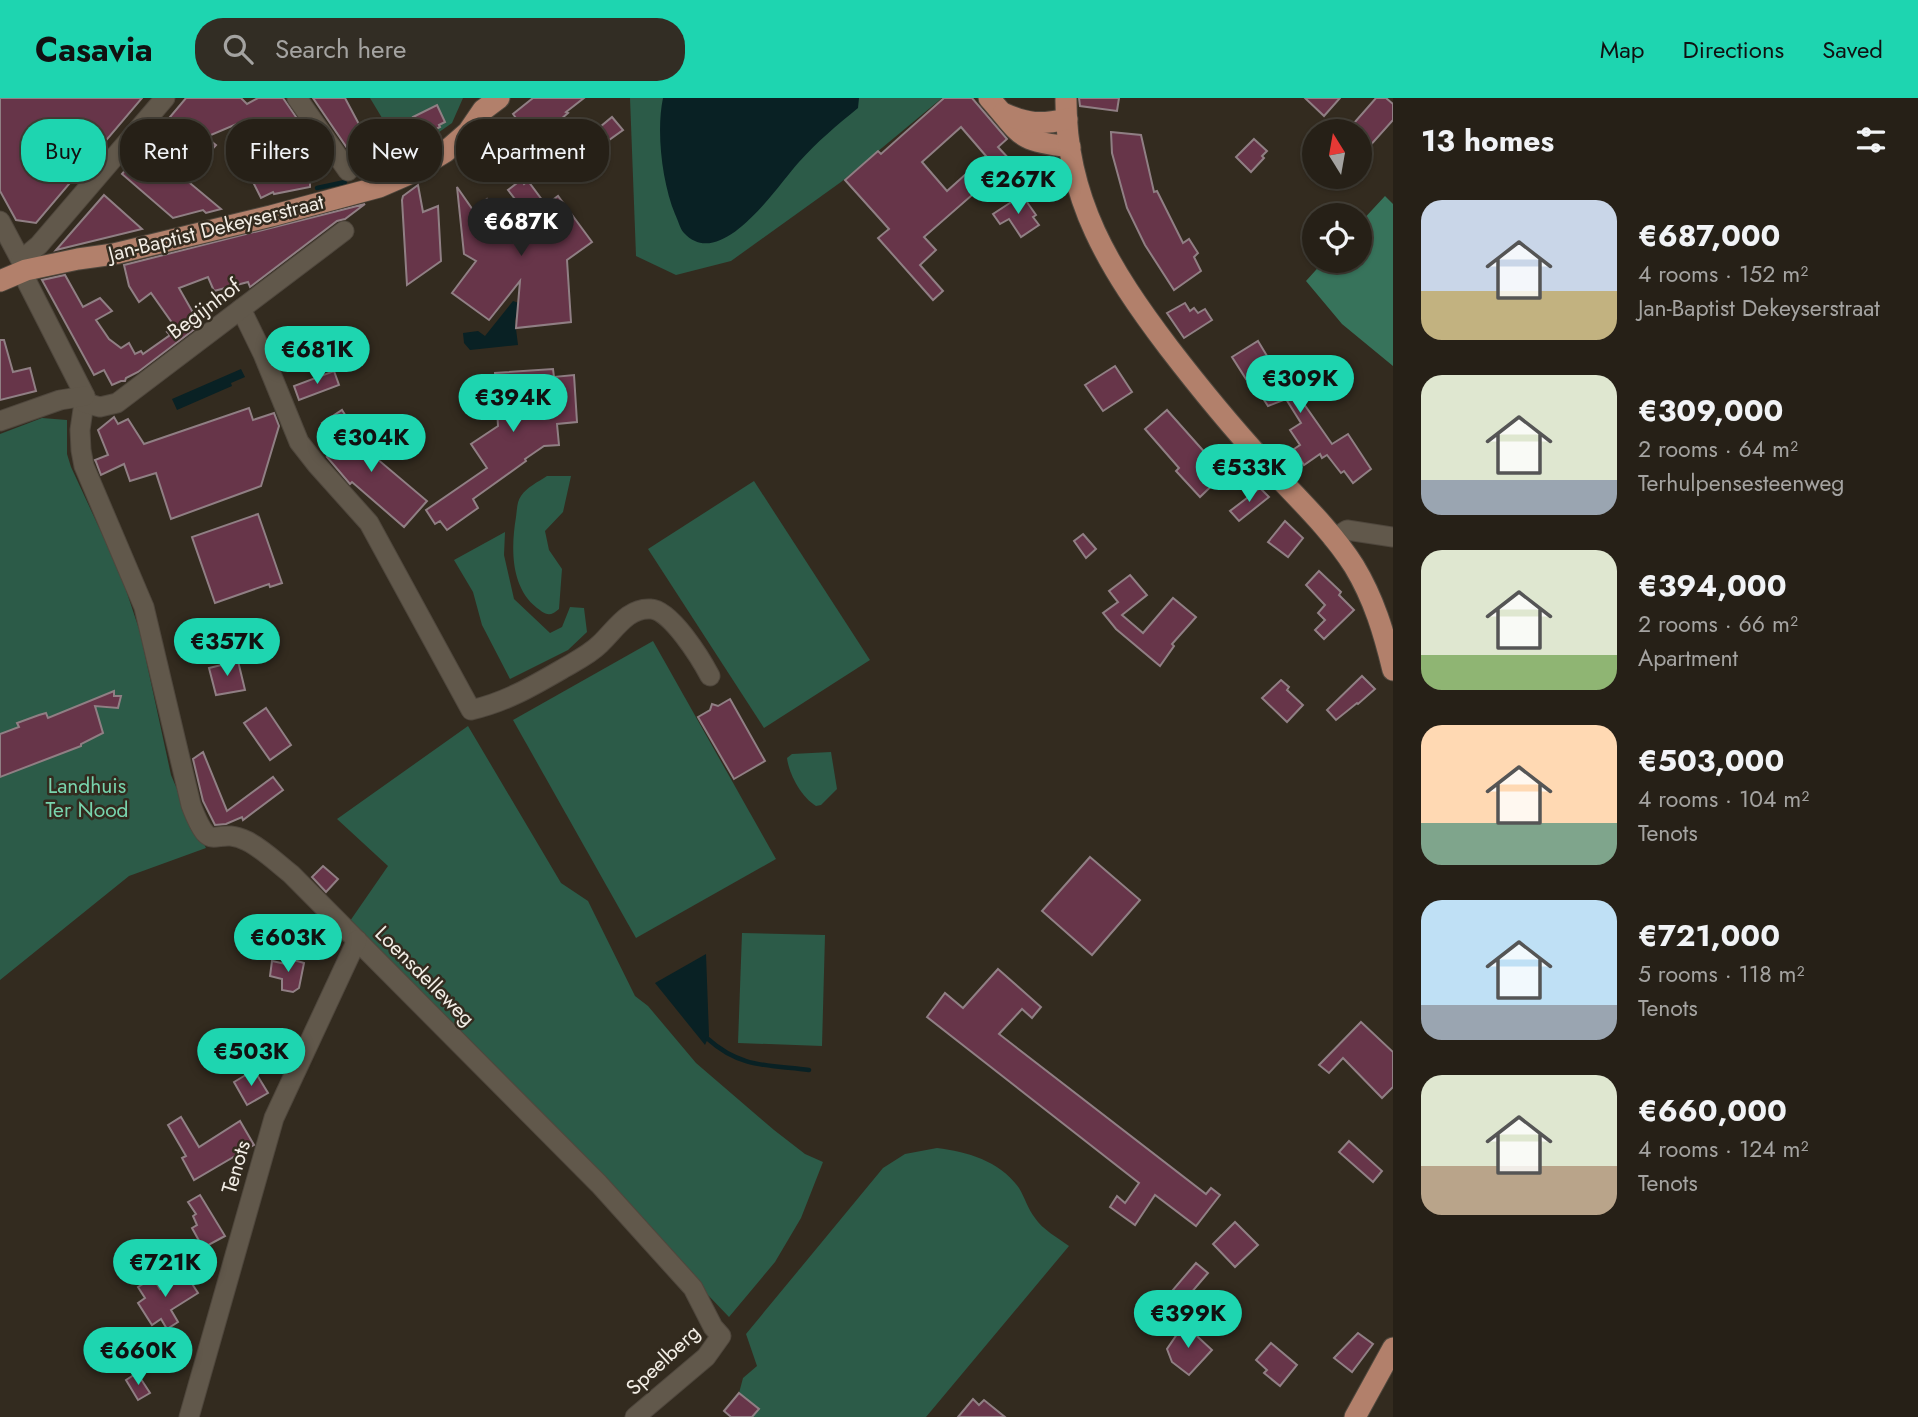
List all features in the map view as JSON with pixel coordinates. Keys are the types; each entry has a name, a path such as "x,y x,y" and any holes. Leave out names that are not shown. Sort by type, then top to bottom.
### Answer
{"main road":[{"name":"Jan-Baptist Dekeyserstraat","path":"0,281 23,265 114,254 381,193 445,152 468,132 483,110 499,98"},
{"path":"996,106 1026,123 1038,124 1066,108 1070,147 1079,190 1095,235 1123,286 1209,400 1333,539 1355,569 1377,612 1393,670"},
{"path":"996,106 1022,137 1034,142 1070,147"},
{"path":"1355,1417 1393,1348"}],"street":[{"path":"23,265 164,98"},
{"path":"297,98 348,171"},
{"path":"0,221 85,399"},
{"name":"Begijnhof","path":"0,421 60,400 85,399 100,407 117,403 344,231"},
{"path":"241,309 263,354 299,442 369,523 471,710 517,695 591,652 624,618 638,610 649,608 665,614 710,676"},
{"name":"Loensdelleweg","path":"85,399 80,430 80,450 84,466 144,607 191,805 205,835 211,838 233,836 253,845 291,874 599,1184 693,1288 713,1327 721,1336"},
{"path":"1333,539 1348,530 1393,537"},
{"name":"Tenots","path":"189,1417 274,1118 357,940"},
{"name":"Speelberg","path":"635,1417 706,1357 721,1336"}],"green space":[{"path":"370,98 463,98 452,123 442,130 442,119 383,119"},
{"path":"630,98 942,98 841,182 731,261 676,275 636,256"},
{"path":"1385,196 1393,204 1393,366 1342,324 1306,281 1313,273 1372,273 1372,210"},
{"name":"Landhuis Ter Nood","path":"42,418 67,420 67,454 71,467 121,575 140,632 171,775 199,841 206,848 129,876 0,980 0,434"},
{"path":"547,476 571,476 563,512 545,531 549,550 562,569 559,609 548,614 537,608 522,589 514,566 513,553 520,498 529,487"},
{"path":"754,481 870,660 764,728 648,549"},
{"path":"505,532 504,555 514,599 550,633 562,627 570,607 584,608 587,632 568,650 510,679 482,625 473,592 454,560"},
{"path":"653,641 776,859 636,938 513,720"},
{"path":"468,726 561,883 588,901 635,996 648,1006 696,1063 774,1130 805,1154 823,1162 801,1218 775,1262 729,1317 350,921 388,866 337,819"},
{"path":"831,752 837,789 821,805 816,806 805,797 797,785 787,758 792,754"},
{"path":"742,933 825,935 822,1046 738,1043"},
{"path":"937,1148 972,1155 1003,1171 1019,1188 1038,1222 1069,1246 926,1417 731,1417 724,1411 739,1393 743,1378 757,1366 746,1334 883,1168 905,1154"}],"water":[{"path":"663,98 859,98 858,108 806,155 748,221 715,242 699,242 681,229 670,201 661,156"},
{"path":"513,301 519,303 515,321 518,345 470,350 464,343 463,333 478,331 485,336"},
{"path":"241,369 245,377 231,383 232,386 177,410 172,399"},
{"path":"706,954 709,1036 705,1045 655,983"}],"building":[{"path":"0,98 142,98 124,119 120,119 120,124 106,140 106,119 21,119 21,182 71,182 36,223 16,220 0,191"},
{"path":"186,98 241,98 247,104 258,98 283,98 297,119 226,119 226,129 212,134 212,119 168,119"},
{"path":"313,98 345,98 356,119 348,119 348,149 334,129 334,119 327,119"},
{"path":"533,98 584,98 561,119 515,119 513,114"},
{"path":"944,98 972,98 1007,139 998,147 1011,161 924,237 936,250 920,265 943,291 933,300 878,238 889,229 845,180 878,151 881,154","holes":["961,127 986,156 947,191 922,162"]},
{"path":"1079,98 1119,98 1117,111 1080,106"},
{"path":"1305,98 1340,98 1324,116"},
{"path":"1376,98 1386,98 1393,104 1393,120 1372,144 1372,119 1358,119"},
{"path":"437,105 445,122 442,124 442,119 413,117"},
{"path":"612,117 623,130 609,140 609,120"},
{"path":"1111,132 1141,135 1154,192 1157,191 1183,243 1189,239 1198,253 1194,257 1201,271 1174,290 1145,245 1127,208 1112,153"},
{"path":"1254,139 1267,151 1251,172 1236,157"},
{"path":"131,182 189,182 221,209 206,213 203,210 173,218"},
{"path":"253,182 310,182 310,187 274,194 273,192 261,198"},
{"path":"518,182 529,182 546,205 558,196 592,242 567,260 571,322 516,328 520,281 489,320 452,293 476,261 464,254 457,187 473,210 487,199 510,231 529,217 508,190"},
{"path":"418,185 423,212 438,206 441,261 407,285 402,200 403,196"},
{"path":"104,195 142,229 56,250"},
{"path":"1022,195 1036,215 1033,217 1039,225 1021,237 1009,219 1000,224 993,214"},
{"path":"365,204 345,219 337,221 250,287 248,282 214,291 208,277 179,288 200,325 125,381 112,385 104,370 94,375 42,280 65,275 83,307 100,298 112,311 96,320 109,339 121,348 129,343 135,354 141,351 143,354 170,335 167,332 175,327 151,293 139,302 129,286 124,265"},
{"path":"1185,303 1190,311 1194,308 1198,313 1205,309 1212,320 1184,338 1167,313"},
{"path":"0,340 4,340 13,372 30,368 36,391 0,400"},
{"path":"1258,341 1278,374 1280,372 1285,377 1332,444 1348,434 1371,469 1353,483 1327,455 1322,458 1320,454 1304,465 1294,449 1300,445 1290,430 1301,423 1286,399 1268,406 1249,377 1246,379 1232,357"},
{"path":"1115,366 1132,392 1103,411 1085,385"},
{"path":"553,369 554,377 574,375 577,422 557,424 559,445 544,446 473,499 478,508 447,530 440,521 435,524 426,510 487,468 471,444 498,426 495,373"},
{"path":"334,371 339,385 299,400 294,386"},
{"path":"249,408 253,420 274,413 279,426 261,486 171,519 156,473 130,481 124,464 101,475 95,460 108,455 98,430 114,417 118,424 128,419 144,444"},
{"path":"342,410 349,421 345,424 366,455 369,452 427,501 404,527 352,482 350,484 327,457 339,449 322,423"},
{"path":"1167,410 1224,474 1200,497 1176,471 1179,468 1145,429"},
{"path":"1260,488 1269,497 1239,521 1230,511"},
{"path":"258,514 282,583 270,587 269,584 215,603 192,537"},
{"path":"1285,521 1303,538 1288,557 1268,542"},
{"path":"1083,534 1096,549 1086,558 1074,541"},
{"path":"1319,571 1341,592 1339,595 1354,610 1324,639 1315,630 1325,620 1318,613 1325,605 1306,585"},
{"path":"1130,575 1147,595 1122,615 1143,633 1173,598 1196,617 1172,644 1174,646 1160,666 1116,629 1103,613 1118,602 1109,591"},
{"path":"238,661 245,690 216,695 209,668"},
{"path":"1362,676 1375,689 1336,720 1327,710"},
{"path":"1281,680 1289,687 1287,690 1303,705 1287,722 1262,698"},
{"path":"114,691 114,696 121,696 118,708 95,706 103,733 81,746 0,777 0,734 19,727 17,723 46,713 48,718"},
{"path":"730,699 765,761 734,779 698,717 710,710 712,704 718,706"},
{"path":"266,708 291,745 270,760 244,723"},
{"path":"203,752 227,811 273,777 283,790 243,820 242,817 226,824 215,825 203,801 193,759"},
{"path":"1090,857 1140,900 1092,955 1042,911"},
{"path":"323,866 338,879 326,892 312,877"},
{"path":"287,958 304,963 299,988 293,992 282,990 282,979 270,976 272,961 286,964"},
{"path":"998,969 1041,1007 1032,1018 1022,1009 999,1034 1206,1194 1211,1188 1220,1195 1196,1226 1155,1195 1135,1225 1110,1207 1117,1196 1125,1203 1139,1183 927,1017 945,993 963,1008"},
{"path":"1361,1022 1393,1052 1393,1087 1382,1098 1343,1058 1329,1073 1319,1065"},
{"path":"269,1040 289,1044 286,1059 267,1055"},
{"path":"254,1070 268,1093 247,1105 234,1082"},
{"path":"181,1117 199,1147 240,1121 254,1145 194,1180 182,1158 186,1156 168,1125"},
{"path":"1349,1141 1382,1171 1373,1182 1339,1152"},
{"path":"200,1195 225,1236 203,1248 192,1228 197,1225 193,1216 196,1214 188,1202"},
{"path":"1235,1222 1258,1245 1235,1267 1213,1244"},
{"path":"1196,1263 1208,1273 1190,1294 1198,1300 1185,1316 1168,1303 1170,1301 1166,1298"},
{"path":"185,1273 198,1293 171,1310 178,1322 167,1329 161,1319 152,1325 138,1303 145,1298 138,1287 153,1278 160,1289"},
{"path":"1184,1324 1212,1350 1189,1375 1172,1362 1167,1349"},
{"path":"1358,1333 1373,1344 1352,1372 1334,1358"},
{"path":"1271,1343 1297,1365 1280,1386 1264,1373 1267,1370 1256,1360"},
{"path":"137,1373 150,1393 138,1400 126,1380"},
{"path":"739,1393 759,1409 752,1417 731,1417 724,1411"},
{"path":"973,1399 979,1405 984,1400 1005,1417 958,1417"}],"waterway":[{"path":"317,188 345,182"},
{"path":"708,1039 732,1055 755,1064 809,1070"}]}
